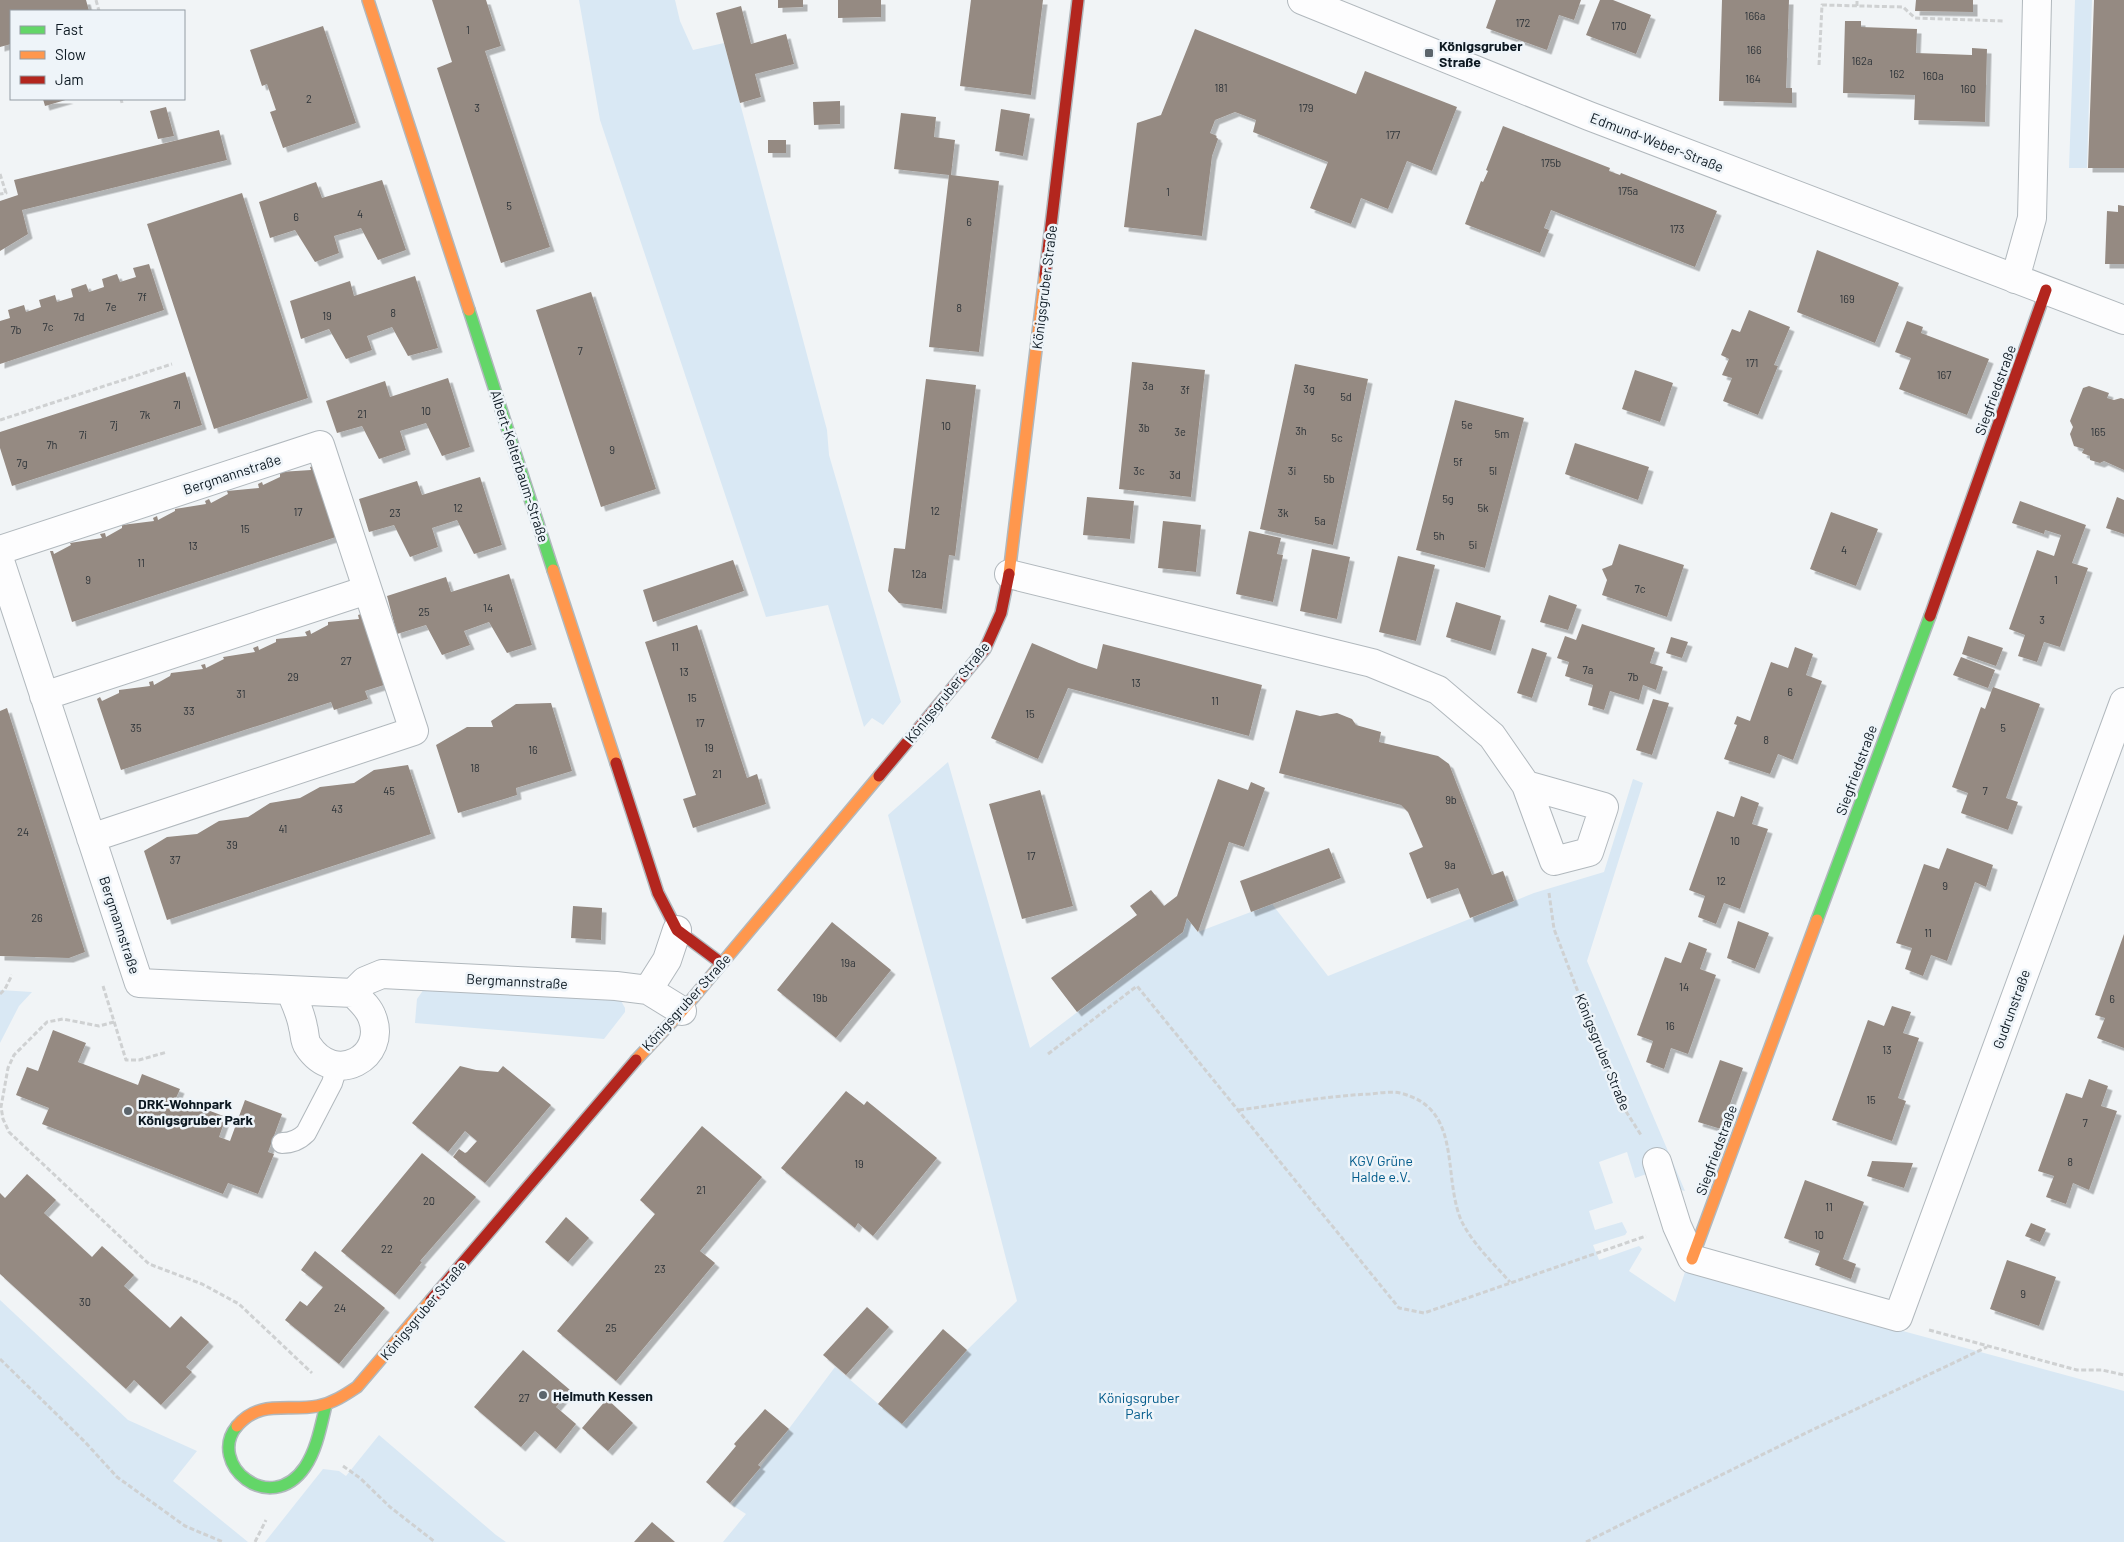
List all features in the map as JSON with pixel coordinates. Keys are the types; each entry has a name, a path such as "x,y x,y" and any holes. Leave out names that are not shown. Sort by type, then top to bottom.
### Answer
{"street":[{"name":"Albert-Kelterbaum-Straße","path":"368,0 658,893 677,930 721,963"},
{"name":"Königsgruber Straße","path":"326,1405 314,1446 305,1468 293,1481 276,1489 259,1488 243,1480 232,1465 229,1447 234,1430 246,1416 262,1410 326,1405 357,1387 638,1057 682,1010 985,650 998,626 1010,574 1078,0"},
{"name":"Edmund-Weber-Straße","path":"1302,0 1590,116 2124,320"},
{"path":"2015,279 2032,218 2037,11"},
{"name":"Siegfriedstraße","path":"1692,1259 1928,621 2046,290"},
{"name":"Bergmannstraße","path":"0,550 320,445 414,731 91,838"},
{"name":"Bergmannstraße","path":"0,561 139,983 353,993 366,981 382,974 616,986 648,990 682,1010"},
{"path":"1010,574 1362,660 1438,690 1492,736 1526,785 1554,861 1589,852 1604,807 1526,785"},
{"path":"44,696 367,590"},
{"name":"Gudrunstraße","path":"1898,1317 2124,702"},
{"path":"648,990 667,960 677,930"},
{"path":"290,990 298,1009 306,1044 319,1058 337,1067 356,1063 369,1051 374,1035 373,1018 353,993"},
{"path":"1657,1162 1677,1226 1692,1259 1898,1317"}],"lane":[{"path":"282,1143 291,1143 306,1133 332,1083 337,1067"}],"path":[{"path":"1857,0 1857,6"},
{"path":"1819,65 1822,4 1903,7 1916,18 2037,11"},
{"path":"0,174 6,193 0,194"},
{"path":"0,420 172,364"},
{"name":"Königsgruber Straße","path":"1554,861 1549,893 1554,929 1620,1102 1657,1162"},
{"path":"0,994 5,989 12,975"},
{"path":"101,980 126,1060 139,1060 167,1052"},
{"path":"1048,1054 1138,986 1399,1308 1424,1313 1677,1226"},
{"path":"114,1022 99,1026 63,1019 47,1022 14,1055 8,1068 1,1107 3,1119 9,1132 149,1264 202,1284 239,1304 339,1398"},
{"path":"1239,1110 1344,1095 1399,1092 1424,1102 1438,1117 1446,1142 1461,1219 1479,1248 1510,1282"},
{"path":"1898,1317 1924,1328 1987,1347 2077,1370 2102,1370 2124,1375"},
{"path":"1586,1542 1812,1430 1987,1347"},
{"path":"0,1358 117,1476 185,1526 223,1542"},
{"path":"314,1446 360,1478 390,1508 435,1542"}],"green space":[{"path":"579,0 675,0 680,21 693,50 724,43 827,430 829,455 901,702 883,725 872,718 864,727 828,605 766,617 600,120"},
{"path":"2075,0 2092,0 2087,168 2069,168"},
{"path":"948,762 1030,1048 1183,932 1187,918 1198,932 1272,904 1328,976 1534,893 1604,872 1633,779 1643,783 1587,961 1685,1191 1672,1188 1664,1168 1635,1178 1627,1152 1599,1162 1613,1203 1589,1211 1595,1230 1622,1222 1627,1232 1625,1235 1593,1245 1599,1260 1639,1246 1642,1249 1629,1271 1675,1302 1685,1272 2124,1391 2124,1542 723,1542 746,1514 732,1505 835,1367 902,1424 967,1350 1017,1301 888,815"},
{"path":"424,989 620,999 625,1012 604,1039 415,1023 417,999"},
{"path":"0,990 32,992 19,1006 0,1043"},
{"path":"0,1300 128,1420 197,1451 173,1481 248,1542 0,1542"},
{"path":"379,1435 506,1542 265,1542 323,1469 339,1471 346,1476"}],"building":[{"path":"0,0 86,0 89,10 10,10 10,44 0,47"},
{"path":"432,0 486,0 501,46 485,51 550,247 501,263 437,68 452,62"},
{"path":"778,0 803,0 803,7 778,8"},
{"path":"838,0 881,0 881,17 838,18"},
{"path":"971,0 1043,0 1031,95 960,86"},
{"path":"1496,0 1581,0 1574,20 1559,15 1547,50 1486,28"},
{"path":"1600,0 1613,0 1651,15 1636,54 1586,35"},
{"path":"1722,0 1789,0 1786,88 1792,88 1792,103 1719,101"},
{"path":"1916,0 1973,0 1973,12 1915,11"},
{"path":"2094,0 2124,0 2124,168 2088,168"},
{"path":"741,6 751,44 786,34 794,64 755,74 761,97 740,103 716,13"},
{"path":"1845,21 1861,21 1861,27 1917,29 1916,53 1972,55 1972,48 1987,49 1985,122 1914,120 1915,95 1843,93"},
{"path":"323,26 356,123 283,148 270,112 276,110 267,84 262,86 250,50"},
{"path":"1195,29 1356,94 1365,71 1457,107 1432,171 1407,161 1388,209 1361,198 1351,224 1310,208 1328,162 1253,132 1256,120 1235,112 1215,120 1210,133 1217,136 1218,139 1212,156 1202,236 1124,227 1137,123 1161,115"},
{"path":"43,100 66,100 45,106"},
{"path":"840,101 840,124 814,125 813,102"},
{"path":"166,107 174,136 158,139 150,111"},
{"path":"1001,109 1030,114 1023,156 995,151"},
{"path":"901,113 936,117 934,137 955,140 951,175 999,181 979,352 929,347 949,175 894,169"},
{"path":"1503,126 1610,168 1609,171 1620,175 1621,173 1717,211 1695,267 1551,210 1544,228 1549,230 1540,253 1465,224 1481,181 1483,182 1488,171 1486,170"},
{"path":"219,130 227,160 22,210 28,234 0,251 0,201 18,195 14,180"},
{"path":"768,140 786,140 786,153 768,153"},
{"path":"382,180 406,250 378,260 361,228 334,236 339,253 315,262 295,230 270,238 259,202 316,182 322,198"},
{"path":"242,193 308,398 214,429 147,224"},
{"path":"2118,205 2124,206 2124,264 2105,264 2107,211 2118,212"},
{"path":"1817,250 1899,283 1875,343 1797,312"},
{"path":"149,264 164,310 0,364 0,321 10,318 8,310 24,305 26,312 41,307 39,300 55,295 57,302 73,297 71,289 86,284 89,292 104,287 102,279 117,274 120,282 136,277 133,268"},
{"path":"415,276 438,348 408,356 392,327 367,336 372,350 346,359 329,329 301,339 290,301 350,281 354,296"},
{"path":"591,292 656,489 601,507 536,310"},
{"path":"1749,310 1790,327 1774,365 1778,366 1758,415 1723,401 1732,378 1722,375 1729,359 1721,355 1732,329 1740,332"},
{"path":"1907,321 1923,327 1921,333 1989,359 1967,415 1899,389 1911,358 1895,352"},
{"path":"1132,362 1205,370 1191,497 1119,489"},
{"path":"1295,364 1368,379 1333,545 1260,529"},
{"path":"1635,370 1673,383 1660,422 1622,409"},
{"path":"185,372 202,425 12,486 0,448 0,432"},
{"path":"448,378 470,447 442,456 426,423 400,431 406,450 379,459 362,426 337,433 326,401 385,381 390,397"},
{"path":"926,379 976,385 955,556 949,555 942,609 899,603 888,591 894,548 905,549"},
{"path":"2089,386 2109,393 2107,398 2114,400 2124,399 2124,470 2104,461 2100,463 2090,460 2090,456 2082,453 2084,449 2074,446 2070,434 2073,427 2070,421 2083,388"},
{"path":"1455,400 1524,418 1485,568 1416,550"},
{"path":"1575,443 1649,467 1638,500 1565,474"},
{"path":"313,466 336,537 72,622 50,551 53,551 54,554 71,545 70,543 102,538 100,534 105,533 106,537 122,528 122,525 154,521 153,518 157,516 158,520 175,511 175,509 206,504 205,501 209,499 211,503 228,494 227,491 259,488 258,484 262,482 263,485 280,477 280,472 311,470 310,467"},
{"path":"480,477 502,545 474,554 457,520 432,528 438,547 410,557 394,525 369,532 359,499 417,481 422,495"},
{"path":"1087,497 1134,501 1130,539 1083,535"},
{"path":"2117,497 2124,500 2124,534 2106,528"},
{"path":"2020,501 2086,525 2072,563 2088,568 2060,647 2044,642 2037,662 2018,656 2025,635 2009,629 2037,550 2054,556 2061,535 2045,530 2044,534 2012,523"},
{"path":"1831,512 1878,529 1856,586 1810,569"},
{"path":"1163,521 1201,525 1196,572 1158,568"},
{"path":"1249,531 1281,538 1277,554 1283,555 1273,602 1236,594"},
{"path":"1619,544 1684,565 1667,617 1602,595 1607,580 1602,569 1612,565"},
{"path":"1312,549 1350,557 1337,619 1300,611"},
{"path":"1398,556 1435,565 1416,641 1379,632"},
{"path":"733,560 744,591 653,622 643,590"},
{"path":"509,574 532,645 507,653 489,622 464,631 470,645 442,655 426,625 397,634 387,596 446,577 451,592"},
{"path":"1549,595 1577,605 1568,630 1540,622"},
{"path":"1456,602 1501,616 1491,651 1446,637"},
{"path":"361,614 384,685 365,691 368,699 334,710 331,702 121,770 97,699 100,697 102,701 119,693 119,690 150,686 149,682 153,681 154,685 170,676 171,673 203,669 201,665 205,664 206,668 224,659 223,657 255,652 253,648 258,646 259,650 276,642 276,639 307,636 305,632 310,630 311,634 328,625 328,622 359,619 358,615"},
{"path":"1582,624 1655,648 1650,663 1663,667 1656,690 1643,685 1639,700 1610,691 1604,710 1588,705 1593,685 1565,676 1569,662 1557,658 1565,636 1576,640"},
{"path":"697,625 747,778 757,774 766,804 693,828 683,799 696,795 645,642"},
{"path":"1968,636 2003,648 1996,666 1962,654"},
{"path":"1671,637 1688,642 1682,658 1666,653"},
{"path":"1032,643 1097,669 1103,644 1262,685 1249,736 1068,688 1038,759 991,738"},
{"path":"1795,647 1813,654 1806,675 1822,681 1793,760 1778,754 1770,774 1724,759 1737,725 1734,724 1737,716 1750,721 1771,662 1788,668"},
{"path":"1532,648 1547,653 1532,698 1517,693"},
{"path":"1961,657 1995,670 1988,688 1953,675"},
{"path":"1993,687 2040,704 2006,798 2018,802 2008,830 1961,813 1968,793 1952,787 1981,707 1985,709"},
{"path":"1653,699 1669,703 1652,755 1636,750"},
{"path":"551,703 572,771 516,788 517,795 458,813 436,745 467,727 493,727 491,721 516,704"},
{"path":"7,708 85,952 69,958 0,956 0,711"},
{"path":"1296,710 1320,716 1337,713 1352,719 1356,725 1381,732 1379,742 1438,756 1449,764 1492,875 1503,871 1514,901 1470,918 1458,888 1427,899 1409,853 1423,847 1408,812 1401,805 1279,773"},
{"path":"408,765 431,834 167,920 144,851 167,837 197,834 219,821 248,817 270,803 300,798 320,787 354,783 374,770"},
{"path":"1218,779 1248,790 1251,782 1265,788 1244,847 1229,842 1198,932 1187,918 1183,932 1077,1012 1051,978 1137,915 1130,906 1151,890 1164,906 1177,896"},
{"path":"1040,790 1073,906 1022,919 989,804"},
{"path":"1741,796 1759,803 1752,824 1768,829 1740,909 1724,903 1716,924 1698,917 1705,896 1689,890 1717,811 1734,817"},
{"path":"1329,848 1341,878 1251,912 1240,881"},
{"path":"1947,848 1993,865 1986,887 1975,882 1947,961 1931,955 1923,976 1905,969 1912,948 1896,943 1924,864 1939,869"},
{"path":"573,906 602,908 601,940 571,938"},
{"path":"1738,921 1769,933 1755,969 1727,958"},
{"path":"832,922 891,970 836,1038 777,990"},
{"path":"2124,934 2124,1048 2097,1038 2105,1018 2095,1015"},
{"path":"1689,942 1707,949 1700,969 1716,975 1688,1054 1671,1048 1664,1069 1646,1062 1653,1041 1637,1035 1665,957 1681,963"},
{"path":"1892,1006 1911,1012 1903,1033 1919,1038 1898,1098 1906,1101 1892,1141 1832,1120 1868,1020 1884,1026"},
{"name":"DRK-Wohnpark Königsgruber Park","path":"53,1030 86,1043 78,1062 138,1085 142,1074 180,1089 176,1098 226,1117 219,1137 230,1141 245,1100 282,1114 268,1152 274,1154 258,1194 228,1183 223,1194 42,1124 49,1108 16,1095 27,1067 38,1071"},
{"path":"1720,1060 1743,1068 1721,1129 1698,1122"},
{"path":"460,1066 498,1072 503,1066 551,1105 485,1183 453,1157 459,1149 465,1153 467,1152 477,1141 465,1131 448,1152 412,1123"},
{"path":"2089,1079 2108,1086 2101,1106 2117,1111 2089,1190 2073,1183 2066,1204 2046,1197 2054,1176 2038,1171 2066,1093 2082,1098"},
{"path":"846,1091 864,1105 867,1101 937,1158 873,1236 858,1223 855,1228 781,1168"},
{"path":"702,1126 762,1177 700,1251 715,1263 616,1381 557,1331 655,1214 640,1200"},
{"path":"422,1153 476,1197 420,1261 422,1262 395,1295 341,1251"},
{"path":"1872,1161 1913,1163 1904,1188 1867,1176"},
{"path":"27,1174 56,1200 44,1213 92,1257 102,1246 134,1275 124,1286 170,1328 181,1316 209,1342 186,1367 192,1372 161,1405 134,1380 126,1389 0,1274 0,1193 5,1198"},
{"path":"1805,1180 1864,1202 1843,1259 1856,1264 1851,1279 1815,1265 1820,1251 1784,1238"},
{"path":"566,1217 589,1238 568,1262 545,1242"},
{"path":"2031,1223 2046,1229 2040,1242 2025,1236"},
{"path":"315,1251 385,1308 339,1364 285,1320 300,1301 307,1306 323,1287 301,1270"},
{"path":"2007,1260 2056,1277 2039,1326 1990,1309"},
{"path":"867,1307 889,1327 846,1375 823,1355"},
{"path":"943,1329 967,1350 902,1424 878,1404"},
{"path":"523,1350 570,1390 556,1407 576,1424 556,1449 535,1431 521,1447 474,1407"},
{"path":"607,1399 633,1423 608,1451 582,1428"},
{"path":"765,1409 789,1429 758,1465 761,1467 730,1503 706,1482 736,1446 734,1444"},
{"path":"652,1522 675,1542 634,1542"}],"traffic: fast":[{"path":"469,310 553,570"},
{"path":"1817,920 1930,616"},
{"path":"237,1426 230,1440 230,1455 236,1469 246,1480 260,1486 275,1487 291,1481 305,1467 316,1445 326,1405"}],"traffic: slow":[{"path":"368,0 469,310"},
{"path":"1009,574 1045,275"},
{"path":"553,570 616,763"},
{"path":"636,1060 682,1011 879,776"},
{"path":"1692,1259 1817,920"},
{"path":"237,1426 255,1412 265,1409 323,1405 334,1401 357,1387 431,1300"}],"traffic: jam":[{"path":"1045,275 1078,0"},
{"path":"1930,616 2046,290"},
{"path":"879,776 985,649 1001,613 1009,574"},
{"path":"616,763 658,893 677,930 721,963"},
{"path":"431,1300 636,1060"}],"place":[{"name":"Königsgruber Straße","path":"1429,53"},
{"name":"DRK-Wohnpark Königsgruber Park","path":"128,1111"},
{"name":"Helmuth Kessen","path":"543,1395"}],"park label":[{"name":"KGV Grüne Halde e.V.","path":"1381,1168"},
{"name":"Königsgruber Park","path":"1139,1405"}]}
